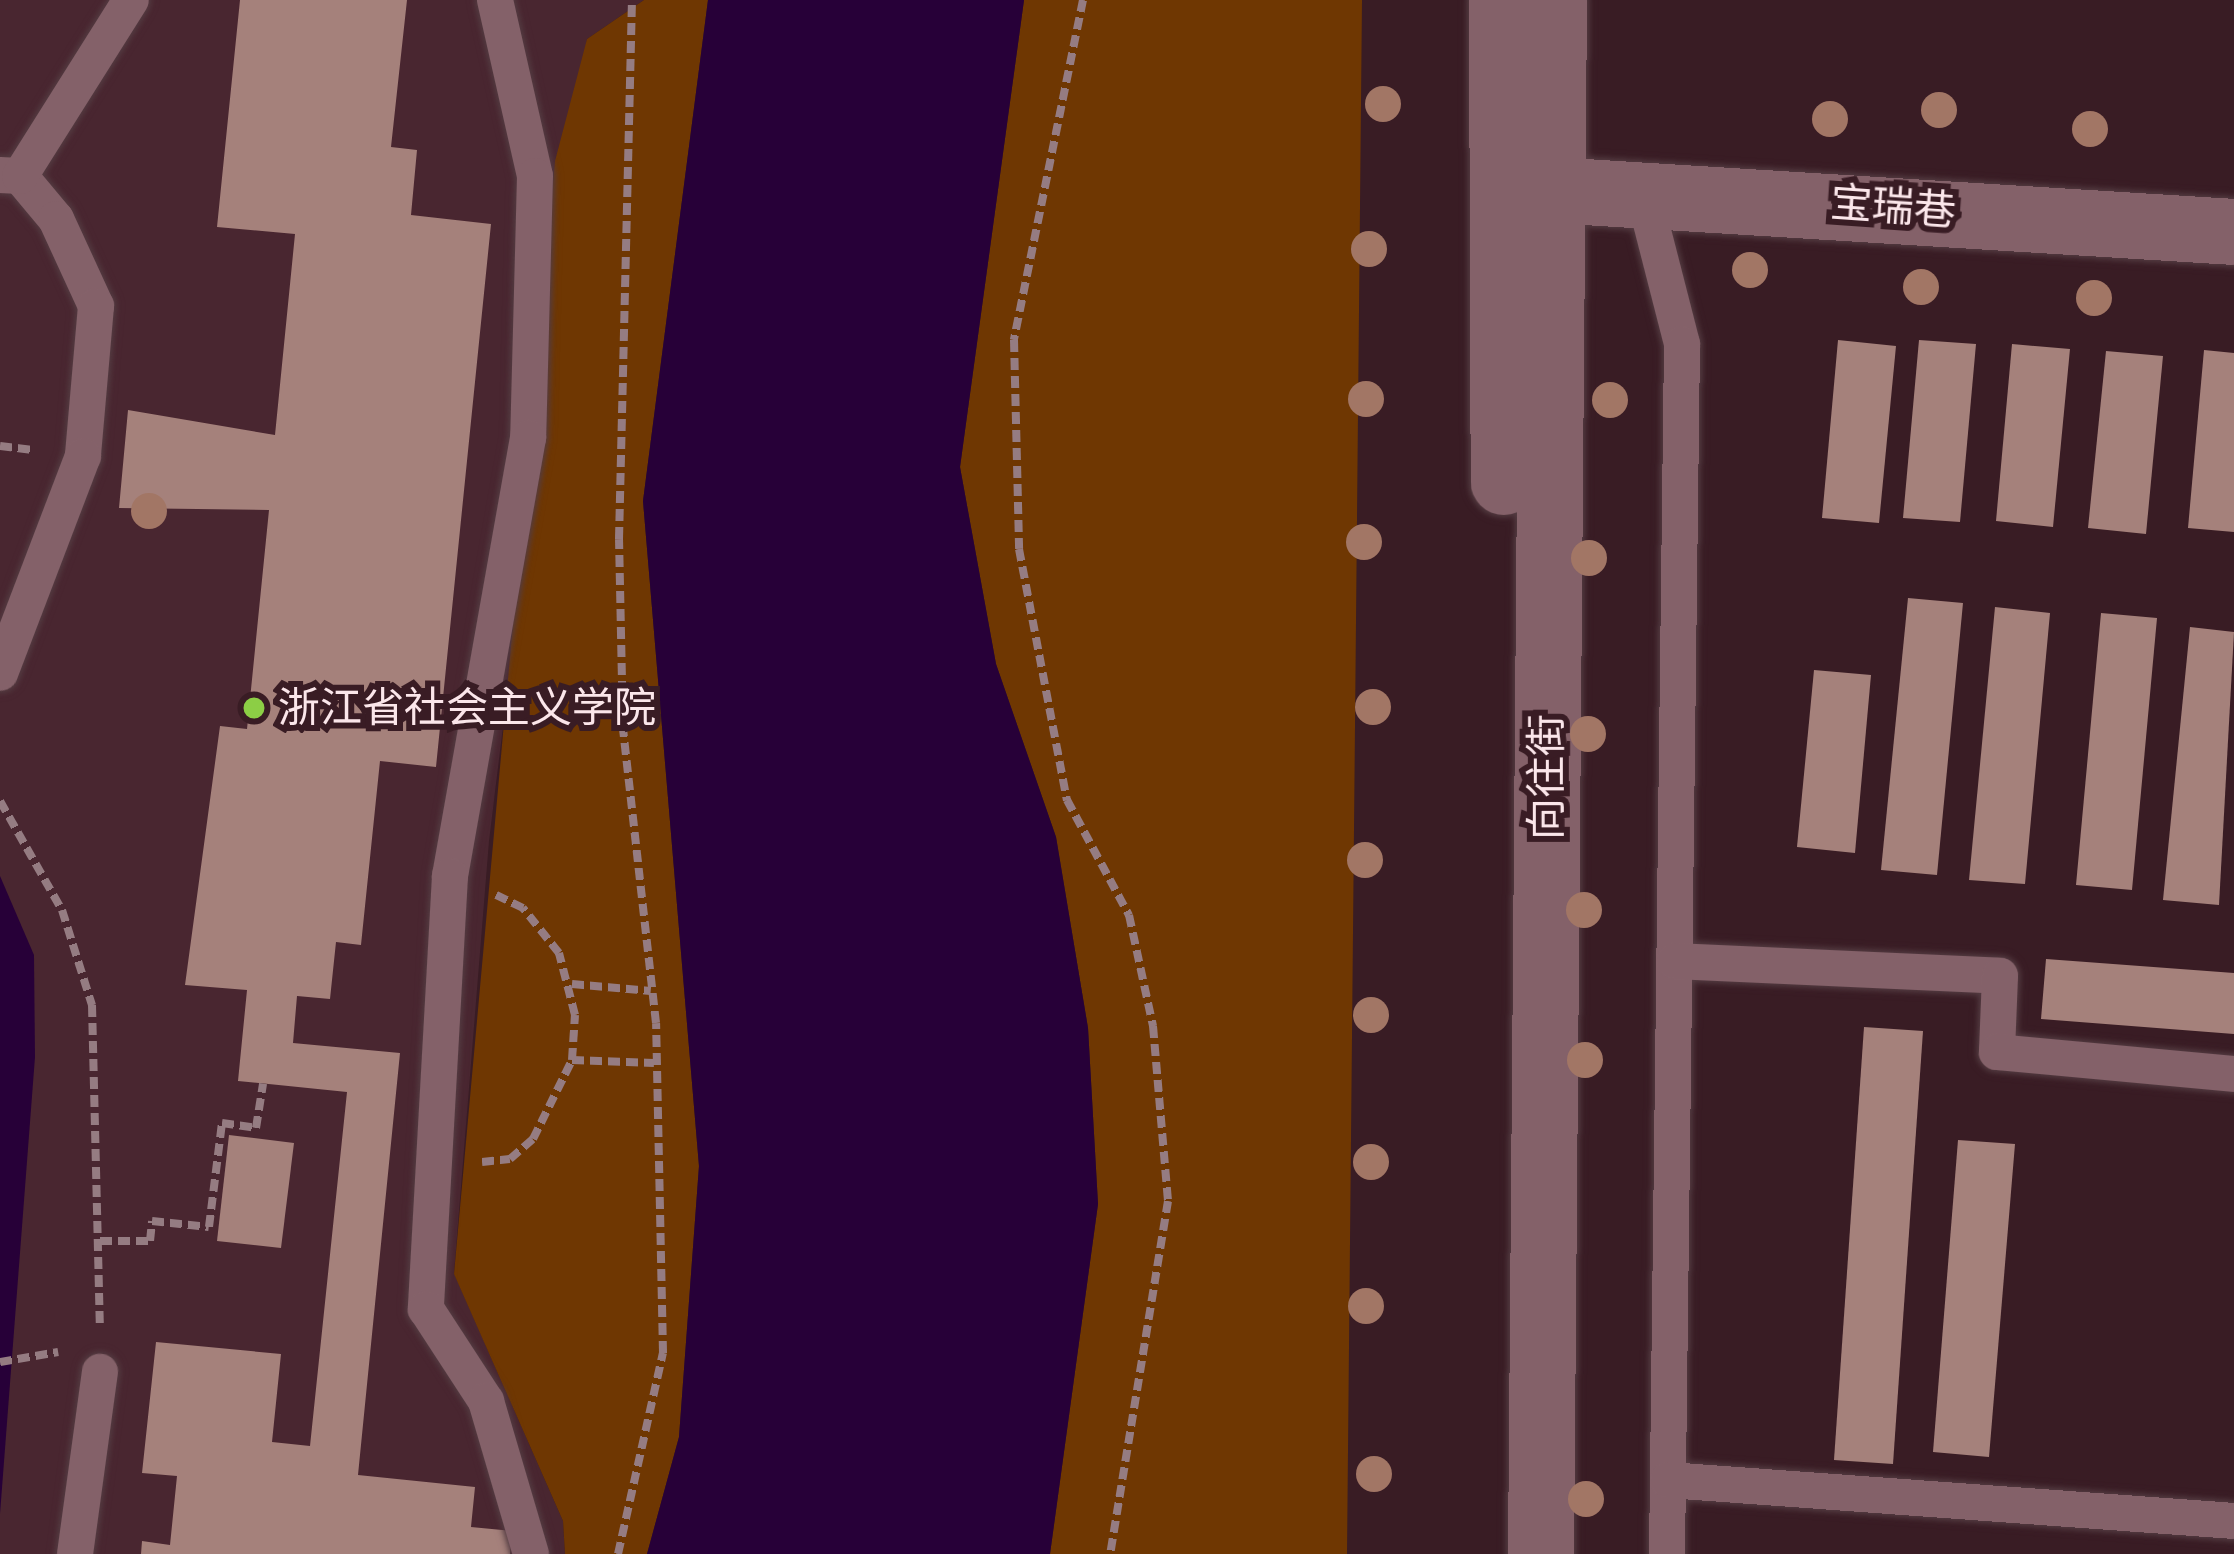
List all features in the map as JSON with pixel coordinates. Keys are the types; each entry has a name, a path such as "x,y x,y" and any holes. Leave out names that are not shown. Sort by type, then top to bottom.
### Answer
{"street":[{"name":"向往街","path":"1499,1554 1502,0"},
{"name":"向往街","path":"1541,1554 1554,0"},
{"name":"宝瑞巷","path":"1552,190 1642,188 2234,232"}],"lane":[{"path":"0,673 82,456 96,306 56,219 10,176 131,0"},
{"path":"495,0 535,176 527,438 450,876 426,1310 486,1401 531,1554"},
{"path":"1642,188 1682,344 1667,1554"},
{"path":"1675,961 2000,976 1997,1052 2234,1074"},
{"path":"75,1554 86,1360"},
{"path":"1668,1480 2234,1521"}],"path":[{"path":"618,1554 663,1352 651,991 623,729 619,539 632,0"},
{"path":"1083,0 1014,340 1018,549 1067,800 1129,915 1153,1026 1168,1201 1110,1554"},
{"path":"0,801 62,910 92,1006 100,1241 86,1360 0,1362"},
{"path":"433,1168 510,1160 572,1060 572,984 523,908 450,876"},
{"path":"572,984 651,991"},
{"path":"572,1060 655,1063"},
{"path":"100,1241 150,1241 152,1222 209,1227 222,1123 256,1128 263,1084"}],"shaded area":[{"name":"浙江省社会主义学院","path":"0,0 644,0 587,39 489,841 454,1273 563,1521 565,1554 0,1554"},
{"path":"644,0 708,0 643,501 699,1166 679,1437 647,1554 565,1554 563,1521 454,1274 555,161 587,39"},
{"path":"708,0 1024,0 960,467 996,664 1056,837 1088,1028 1098,1204 1050,1554 647,1554 679,1437 699,1166 643,501"},
{"path":"1024,0 1362,0 1347,1554 1050,1554 1098,1204 1088,1028 1056,837 996,664 960,467"},
{"path":"0,876 34,955 35,1057 0,1514"}],"building":[{"path":"240,0 407,0 391,147 417,150 411,215 491,224 436,767 380,761 361,945 336,942 330,999 297,996 293,1043 400,1053 358,1475 475,1487 471,1527 512,1531 510,1554 141,1554 142,1541 170,1545 177,1476 142,1473 156,1342 281,1354 272,1442 310,1446 347,1092 238,1081 247,990 185,985 220,726 247,729 269,510 119,508 128,410 275,435 295,234 217,227"},
{"path":"1838,340 1896,346 1879,523 1822,518"},
{"path":"1919,340 1976,344 1960,522 1903,518"},
{"path":"2012,344 2070,349 2053,527 1996,521"},
{"path":"2204,350 2234,353 2234,532 2188,528"},
{"path":"2106,351 2163,356 2146,534 2088,528"},
{"path":"1908,598 1963,603 1937,875 1881,870"},
{"path":"1995,607 2050,613 2025,884 1969,880"},
{"path":"2101,613 2157,618 2132,890 2076,885"},
{"path":"2190,627 2234,632 2219,905 2163,900"},
{"path":"1814,670 1871,675 1855,853 1797,847"},
{"path":"2046,959 2234,973 2234,1034 2041,1019"},
{"path":"1864,1027 1923,1031 1893,1464 1834,1460"},
{"path":"229,1135 294,1143 281,1248 217,1241"},
{"path":"1958,1140 2015,1144 1989,1457 1933,1452"}],"place":[{"name":"浙江省社会主义学院","path":"254,708"}]}
